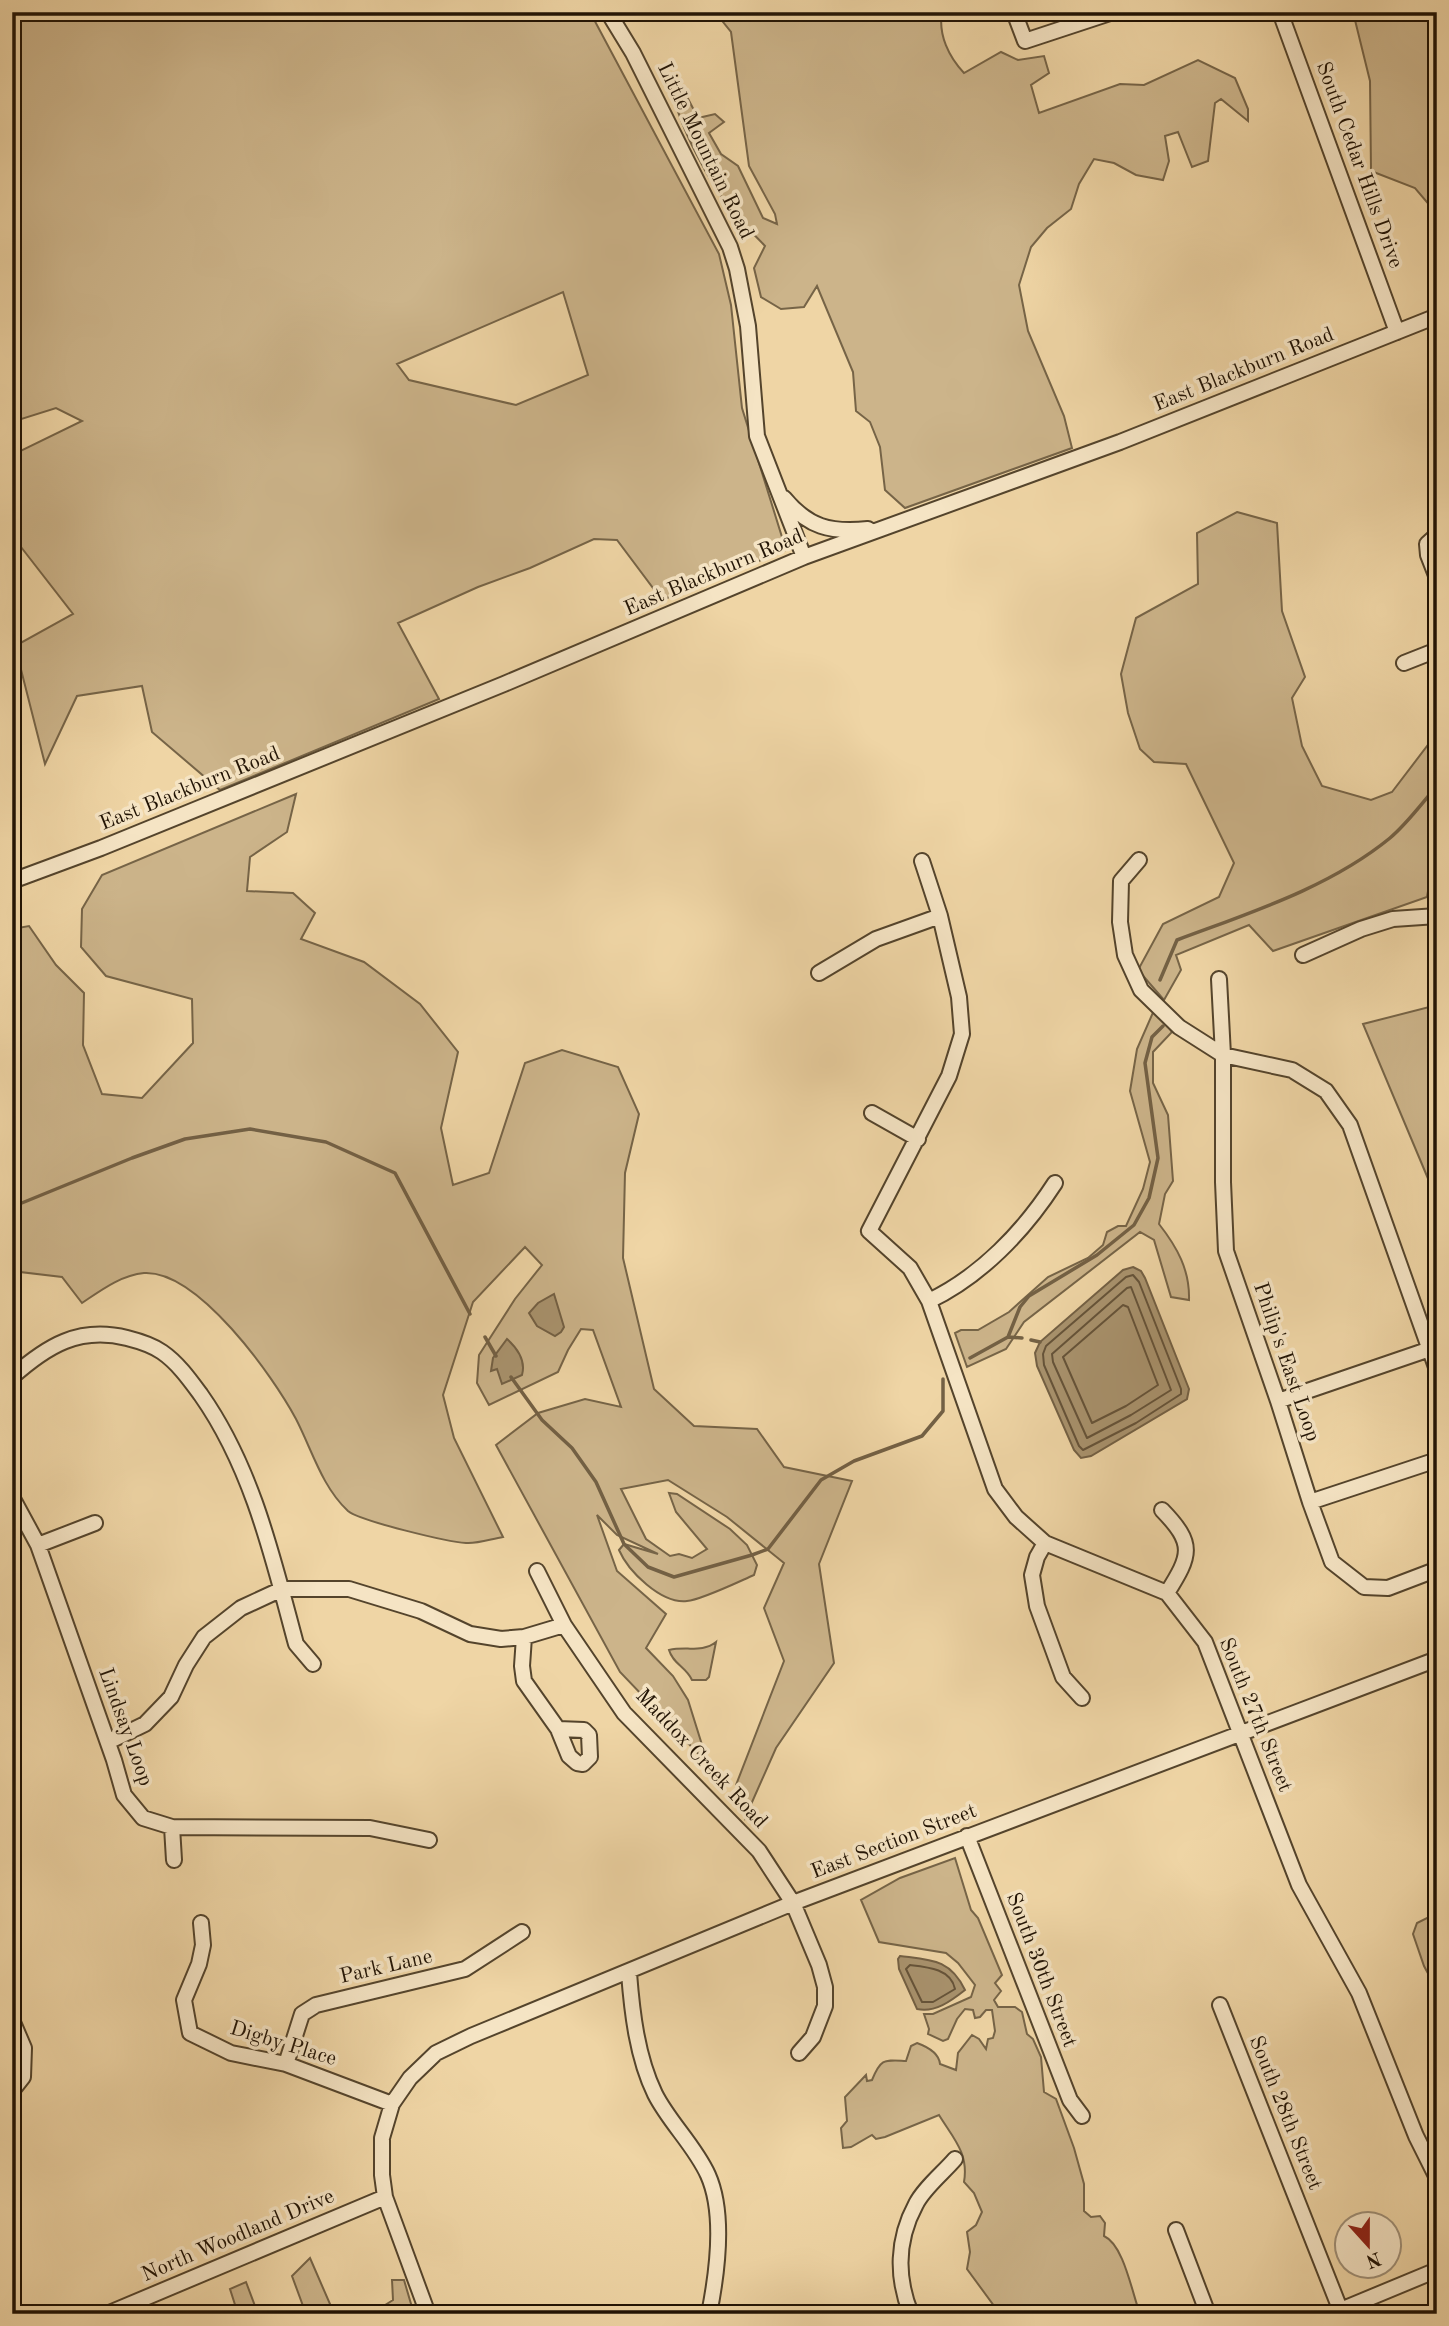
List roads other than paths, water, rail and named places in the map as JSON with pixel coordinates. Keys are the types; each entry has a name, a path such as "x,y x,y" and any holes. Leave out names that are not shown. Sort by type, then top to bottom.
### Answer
{"street":[{"name":"Little Mountain Road","path":"608,12 633,53 730,247 748,326 757,436 804,557"},
{"path":"1014,12 1025,41 1113,12"},
{"name":"South Cedar Hills Drive","path":"1280,12 1396,332"},
{"name":"East Blackburn Road","path":"12,881 486,691 804,557 1120,442 1437,316"},
{"path":"778,491 806,520 825,528 850,531 890,526"},
{"path":"1437,535 1427,544 1428,555 1437,578"},
{"path":"1404,663 1437,650"},
{"path":"1139,860 1121,881 1120,922 1125,955 1141,990 1179,1027 1223,1055 1292,1070 1326,1091 1350,1125 1437,1370"},
{"path":"872,1113 918,1139 949,1076 962,1034 959,997 940,916 922,861"},
{"path":"819,973 876,939 940,916"},
{"path":"1303,955 1361,929 1393,919 1437,916"},
{"name":"Philip's East Loop","path":"1219,979 1226,1251 1332,1562 1364,1587 1388,1588 1430,1572 1437,1573"},
{"name":"South 27th Street","path":"918,1139 869,1231 910,1268 929,1301 995,1489 1016,1517 1045,1543 1167,1593 1205,1642 1299,1885 1359,1993 1416,2136 1437,2178"},
{"path":"929,1301 950,1291 975,1273 1035,1214 1055,1183"},
{"path":"12,1377 45,1350 62,1341 88,1335 110,1334 139,1341 162,1352 189,1377 211,1409 251,1490 296,1644 313,1664"},
{"path":"1278,1401 1430,1349"},
{"path":"1310,1502 1437,1460"},
{"name":"Lindsay Loop","path":"12,1497 38,1545 108,1742 124,1795 143,1818 172,1826 370,1829 429,1840"},
{"path":"1162,1510 1180,1529 1186,1549 1184,1566 1167,1593"},
{"path":"38,1545 95,1523"},
{"path":"1045,1543 1037,1557 1032,1576 1037,1606 1063,1677 1082,1698"},
{"name":"Maddox Creek Road","path":"537,1571 564,1625 624,1713 759,1851 793,1903 819,1965 825,1987 825,2006 813,2037 799,2053"},
{"path":"108,1742 145,1724 171,1697 186,1665 204,1637 242,1608 282,1589 349,1589 421,1611 470,1634 501,1639 550,1632 564,1625"},
{"path":"524,1637 524,1681 558,1729"},
{"name":"East Section Street","path":"392,2105 410,2078 436,2053 481,2032 793,1903 1437,1659"},
{"path":"172,1826 174,1860"},
{"name":"South 30th Street","path":"967,1836 1070,2100 1082,2116"},
{"name":"Digby Place","path":"201,1923 203,1945 200,1964 184,2000 190,2033 231,2053 286,2064 392,2105"},
{"name":"Park Lane","path":"286,2064 302,2014 316,2005 465,1969 522,1931"},
{"path":"629,1973 641,2053 654,2092 708,2175 717,2210 715,2283 709,2314"},
{"name":"South 28th Street","path":"1220,2005 1338,2313"},
{"path":"12,2020 24,2048 23,2077 12,2091"},
{"path":"392,2105 381,2148 385,2197 428,2314"},
{"path":"911,2314 901,2277 901,2242 916,2202 955,2159"},
{"name":"North Woodland Drive","path":"107,2314 385,2197"},
{"path":"1176,2230 1208,2314"},
{"path":"1338,2313 1437,2270"}],"water":[{"path":"1133,1267 1141,1271 1145,1278 1189,1389 1187,1399 1091,1456 1081,1458 1074,1450 1037,1366 1035,1353 1040,1342 1123,1270"},
{"path":"554,1294 564,1327 555,1336 537,1326 529,1313 538,1303"},
{"path":"507,1339 520,1355 523,1370 522,1375 502,1384 497,1369 491,1371 493,1358"},
{"path":"900,1956 939,1963 953,1972 965,1990 936,2008 917,2009 899,1969"}],"waterway":[{"path":"1160,980 1177,940 1288,898 1341,871 1390,838 1437,786"},
{"path":"970,1358 1008,1337 1020,1307 1029,1296 1097,1255 1134,1225 1149,1198 1158,1158 1145,1063 1152,1037 1163,1026"},
{"path":"12,1207 185,1139 250,1129 326,1142 395,1173 470,1314"},
{"path":"485,1337 496,1356"},
{"path":"1008,1337 1022,1338"},
{"path":"1031,1340 1040,1342"},
{"path":"511,1377 542,1420 572,1448 596,1482 624,1544 648,1567 674,1577 768,1549 821,1480 854,1461 922,1436 943,1411 943,1379"}]}
